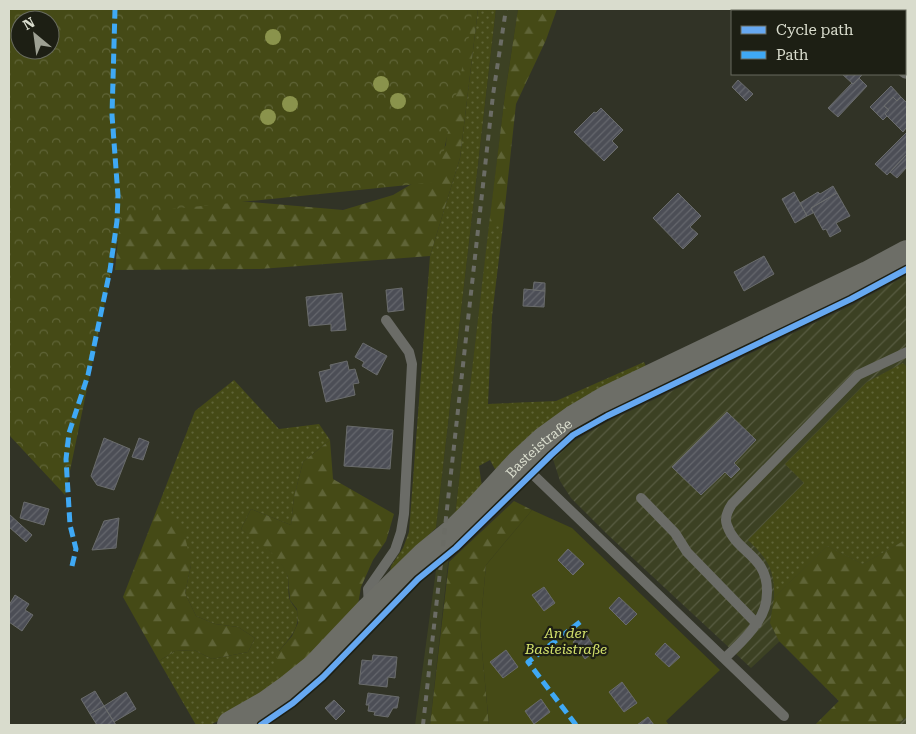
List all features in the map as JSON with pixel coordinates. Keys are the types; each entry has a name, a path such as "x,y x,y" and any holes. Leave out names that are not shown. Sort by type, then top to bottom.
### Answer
{"main road":[{"name":"Basteistraße","path":"231,725 266,705 316,667 426,554 459,528 520,463 545,440 574,419 606,400 868,275 907,254"}],"lane":[{"path":"370,610 368,589 395,550 404,514 412,364 408,352 386,320"},
{"path":"725,658 757,624 767,598 767,584 764,572 757,561 732,535 726,524 727,513 732,504 858,375 907,352"},
{"path":"520,463 784,716"},
{"path":"641,498 675,533 687,552 757,624"}],"shaded area":[{"path":"496,9 518,9 505,94 455,515 436,528"},
{"path":"907,275 907,725 815,725 839,701 780,641 751,668 571,498 560,481 553,459 574,441 607,422 852,305"},
{"path":"450,546 430,725 415,725 438,555"}],"green space":[{"path":"9,9 472,9 470,32 437,182 123,214 65,495 9,435"},
{"path":"454,9 478,9 460,158 430,256 260,269 115,270 122,198 250,202 343,210 393,195 427,175 446,145"},
{"path":"478,9 496,9 436,528 390,572 391,566 403,548 409,532 430,256 460,158"},
{"path":"518,9 557,9 546,40 516,104 503,225 489,225 505,94"},
{"path":"489,225 503,225 492,316 488,404 556,401 644,362 647,369 496,471 490,460 479,466 482,487 455,515"},
{"path":"903,363 907,367 907,539 863,564 827,546 774,598 773,580 769,566 761,553 748,540 804,483 785,464 867,382"},
{"path":"234,380 279,429 319,424 330,440 303,462 294,497 291,525 251,509 241,529 275,556 281,563 288,578 290,601 297,611 298,617 296,628 279,651 283,680 234,713 210,725 196,725 159,661 175,651 194,650 212,659 248,652 255,638 238,627 215,624 196,616 185,593 191,565 159,504 195,411"},
{"path":"330,440 333,479 394,514 386,541 373,560 361,587 358,605 305,661 283,680 274,665 279,651 292,636 298,623 297,609 290,600 288,577 282,565 270,551 241,529 251,509 291,525 294,497 303,462"},
{"path":"514,501 532,510 486,565 480,630 489,725 430,725 449,562"},
{"path":"159,504 184,531 191,565 185,593 196,616 215,624 238,627 255,638 248,652 212,659 194,650 175,651 159,661 123,597"},
{"name":"An der Basteistraße","path":"532,510 572,528 720,670 666,721 669,725 489,725 480,630 486,565"},
{"path":"907,539 907,716 897,725 815,725 839,701 779,641 770,623 774,598 827,546 863,564"}],"building":[{"path":"843,75 862,75 853,84"},
{"path":"859,78 867,86 838,117 828,108"},
{"path":"738,80 753,94 746,101 732,87"},
{"path":"891,86 901,97 897,101 893,97 884,106 889,110 883,120 870,107"},
{"path":"893,97 897,101 901,97 907,103 907,127 903,132 885,114 889,110 884,106"},
{"path":"601,108 623,130 612,141 618,147 604,161 574,132 594,112 596,113"},
{"path":"907,132 907,154 887,175 875,164"},
{"path":"907,154 907,167 897,178 890,172"},
{"path":"833,186 837,193 811,208 813,213 807,216 800,203 818,192 820,194"},
{"path":"794,192 807,216 795,223 782,199"},
{"path":"678,193 701,216 690,227 698,234 683,249 653,218"},
{"path":"837,193 850,216 836,223 841,231 830,237 826,229 823,230 811,208"},
{"path":"764,256 774,274 744,291 734,272"},
{"path":"534,282 545,283 545,291 533,290"},
{"path":"402,288 404,310 388,312 386,290"},
{"path":"524,289 545,291 544,307 523,306"},
{"path":"342,293 346,330 331,331 331,324 309,326 306,297"},
{"path":"363,343 387,356 377,375 362,366 364,362 355,357"},
{"path":"347,361 349,370 355,369 359,383 353,384 355,395 326,402 319,372 331,369 330,365"},
{"path":"727,412 756,440 734,463 740,469 731,478 725,472 701,495 672,467"},
{"path":"347,426 393,430 390,469 344,466"},
{"path":"104,438 130,449 114,490 97,485 91,476"},
{"path":"139,438 149,442 143,460 132,457"},
{"path":"24,502 49,509 44,525 20,518"},
{"path":"9,514 32,535 26,542 9,527"},
{"path":"119,518 116,548 92,550 104,521"},
{"path":"568,549 584,564 573,575 558,560"},
{"path":"544,587 555,603 544,611 532,595"},
{"path":"15,595 29,604 25,610 33,615 22,631 9,622 9,605"},
{"path":"619,597 637,614 626,625 609,608"},
{"path":"585,633 599,654 592,658 590,655 585,659 573,642"},
{"path":"665,643 680,657 669,667 655,654"},
{"path":"506,650 518,667 503,678 490,662"},
{"path":"373,655 397,657 395,678 388,677 387,687 359,684 362,660 372,661"},
{"path":"622,682 637,703 624,712 609,692"},
{"path":"95,691 104,706 90,714 81,699"},
{"path":"126,692 136,709 114,722 104,706"},
{"path":"368,693 399,697 397,708 393,708 388,717 374,715 375,712 368,711 369,705 366,705"},
{"path":"541,699 550,712 534,724 525,711"},
{"path":"334,700 345,711 336,720 325,708"},
{"path":"104,706 116,725 97,725 90,714"},
{"path":"648,717 654,725 637,725"}],"railway":[{"path":"423,725 493,95 506,9"}],"marked path":[{"path":"72,566 76,549 70,525 66,459 69,433 88,375 110,270 117,221 118,196 112,115 115,9"},
{"path":"576,725 528,662 580,622"}],"cycle path":[{"path":"261,725 293,703 323,677 418,579 456,548 573,435 607,416 851,299 907,269"}]}
